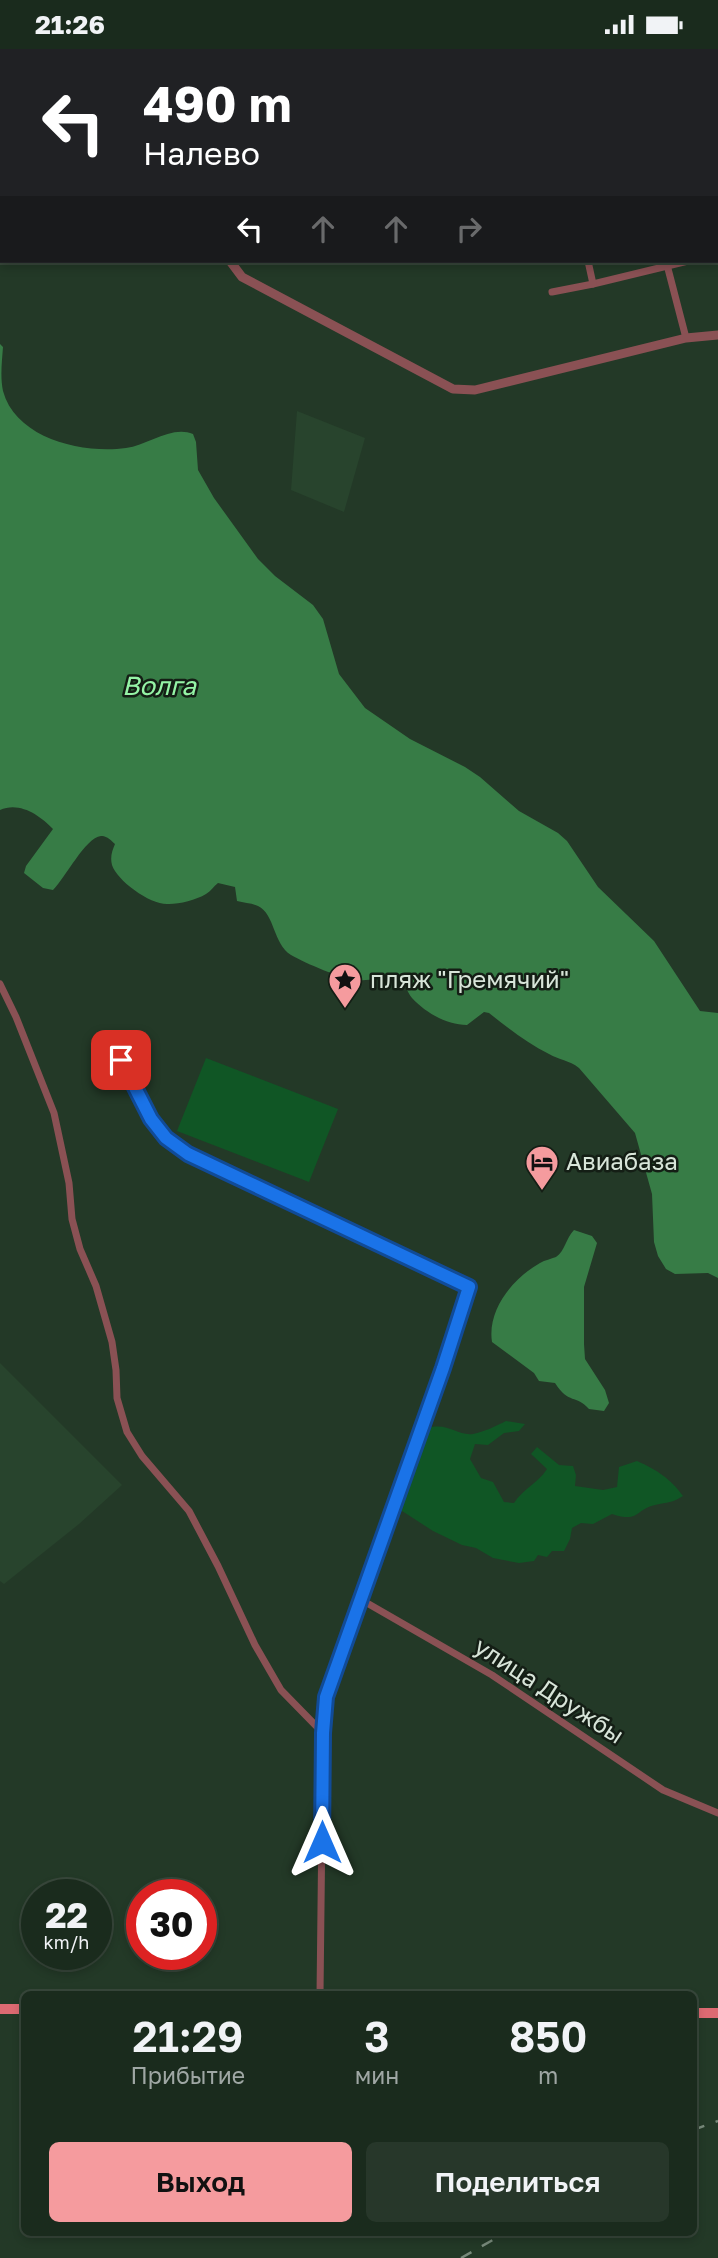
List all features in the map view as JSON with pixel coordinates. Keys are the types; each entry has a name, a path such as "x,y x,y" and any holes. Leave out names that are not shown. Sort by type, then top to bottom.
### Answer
{"main road":[{"path":"0,2010 21,2009"},
{"path":"697,2013 718,2013"}],"street":[{"path":"232,263 242,277 453,389 475,390 686,338 718,335"},
{"path":"588,263 593,284"},
{"path":"552,292 593,284 667,263 686,338"},
{"path":"0,984 54,1112 69,1183 72,1219 80,1249 96,1286 112,1342 117,1398 127,1432 142,1456 189,1511 255,1645 281,1690 323,1733"},
{"path":"121,1060 151,1119 166,1138 188,1154 469,1287 443,1368 326,1697 323,1733 320,1991"},
{"name":"улица Дружбы","path":"360,1599 492,1675 663,1790 718,1813"}],"shaded area":[{"path":"297,411 365,438 344,512 291,490"},
{"path":"206,1058 338,1109 309,1182 177,1131"},
{"path":"0,1363 122,1485 79,1524 4,1584 0,1581"},
{"path":"506,1421 525,1424 519,1431 504,1433 488,1445 475,1444 470,1459 481,1478 493,1482 504,1502 514,1503 547,1469 531,1454 537,1447 559,1465 573,1466 575,1486 603,1490 617,1487 619,1467 637,1461 663,1475 683,1496 648,1507 632,1516 612,1514 593,1524 581,1523 572,1528 564,1551 552,1551 547,1557 538,1555 534,1561 519,1563 493,1558 476,1548 462,1545 433,1531 399,1509 428,1428 441,1427 473,1434"}],"water":[{"name":"Волга","path":"0,344 3,347 2,386 10,407 36,432 53,440 109,449 134,446 177,432 193,434 198,470 214,498 258,559 275,576 313,605 323,619 339,674 365,708 410,739 465,767 519,811 558,833 567,841 598,887 654,941 700,1011 718,1013 718,1278 708,1273 675,1274 666,1269 654,1242 652,1194 635,1133 579,1068 533,1045 489,1013 484,1012 467,1025 452,1023 430,1013 418,1003 410,996 400,979 350,979 298,959 285,950 264,910 256,905 237,901 235,887 218,883 198,898 169,904 145,897 115,871 111,859 115,844 105,836 95,838 89,843 53,890 43,888 24,873 26,866 53,829 42,819 22,808 0,810"},
{"path":"574,1230 592,1236 597,1243 584,1287 584,1344 585,1359 605,1390 609,1403 604,1411 589,1409 568,1397 555,1383 539,1381 534,1373 492,1342 494,1318 504,1296 530,1269 556,1257"}],"railway":[{"path":"697,2129 718,2121"},
{"path":"461,2258 500,2236"}],"place":[{"name":"пляж \"Гремячий\"","path":"345,1010"},
{"name":"Авиабаза","path":"542,1192"}],"route":[{"path":"121,1060 151,1119 166,1138 188,1154 469,1287 443,1368 326,1697 322,1842"}]}
